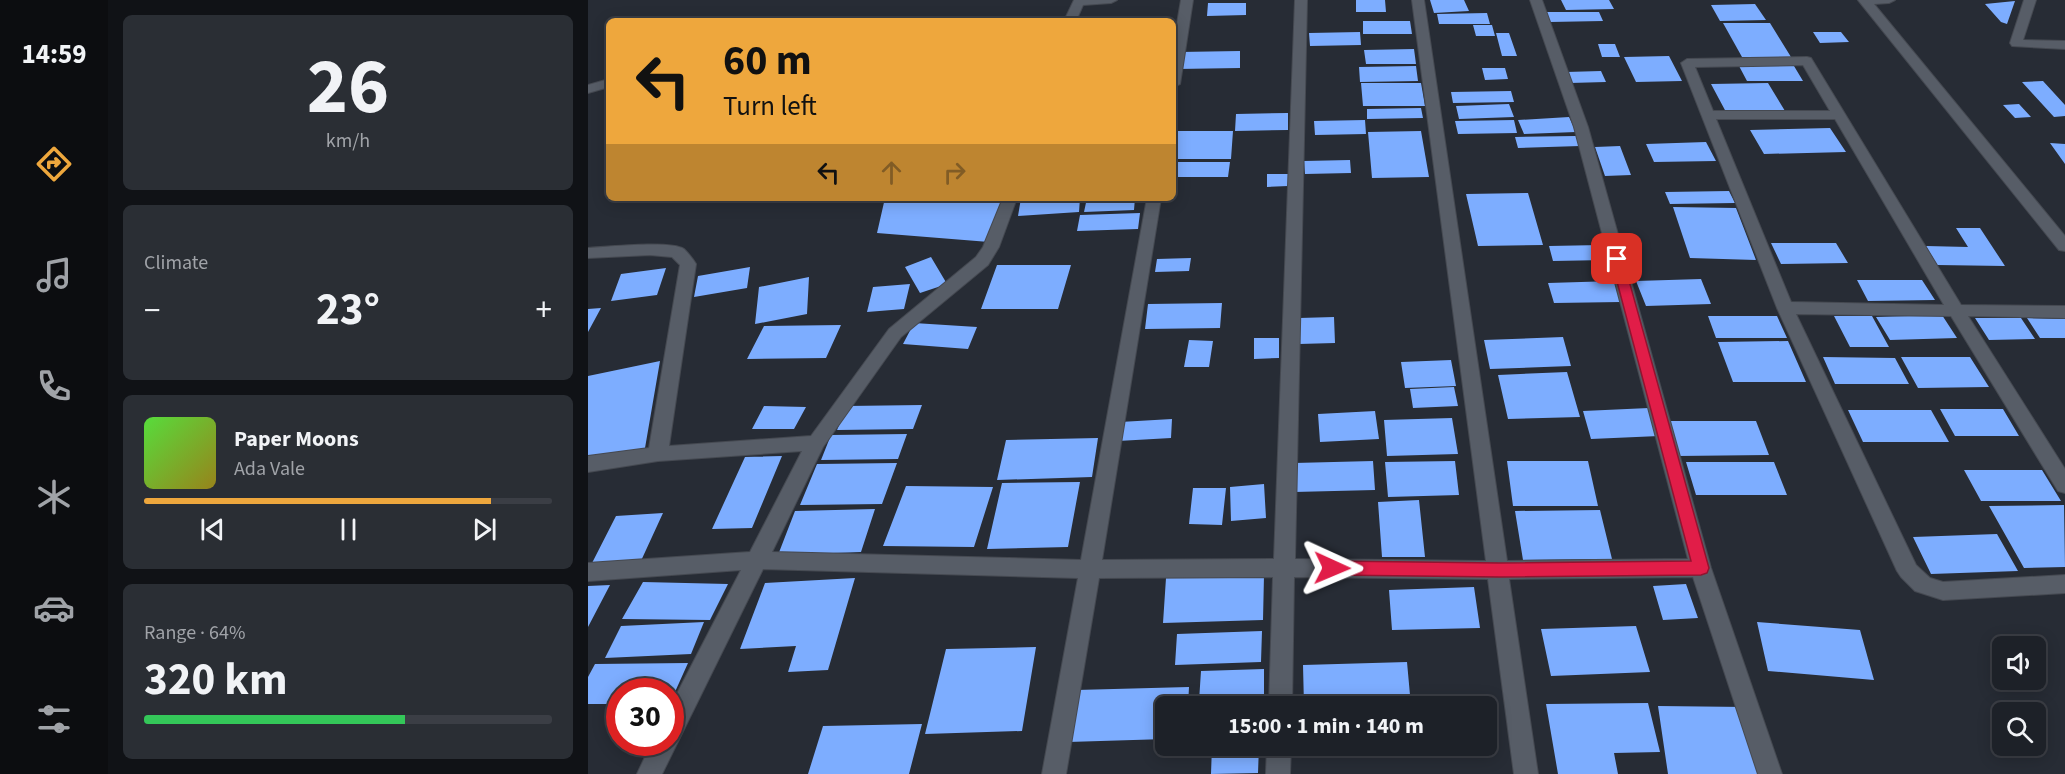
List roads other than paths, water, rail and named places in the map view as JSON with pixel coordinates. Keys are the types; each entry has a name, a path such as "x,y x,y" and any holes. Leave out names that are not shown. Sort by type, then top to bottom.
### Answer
{"street":[{"path":"1071,18 1079,1 1111,0"},
{"path":"1176,66 1187,0"},
{"path":"1280,696 1301,0"},
{"path":"1418,0 1527,774"},
{"path":"1536,0 1581,126 1701,568 1770,774"},
{"path":"1865,1 1889,0"},
{"path":"2030,0 2016,43 2065,45"},
{"path":"1865,1 2065,246"},
{"path":"2065,485 1955,309 1807,61 1687,63 1785,308 1908,571 1923,585 1943,591 2065,584"},
{"path":"588,89 606,84"},
{"path":"1708,115 1840,115"},
{"path":"684,705 816,443 895,333 982,261 991,247 1009,201"},
{"path":"1054,774 1153,201"},
{"path":"588,253 650,249 677,252 688,264 658,454"},
{"path":"1785,308 2065,312"},
{"path":"588,464 658,454 816,443"},
{"path":"588,572 758,560 1091,569 1701,568"},
{"path":"649,774 658,756"},
{"path":"1278,774 1279,756"}]}
